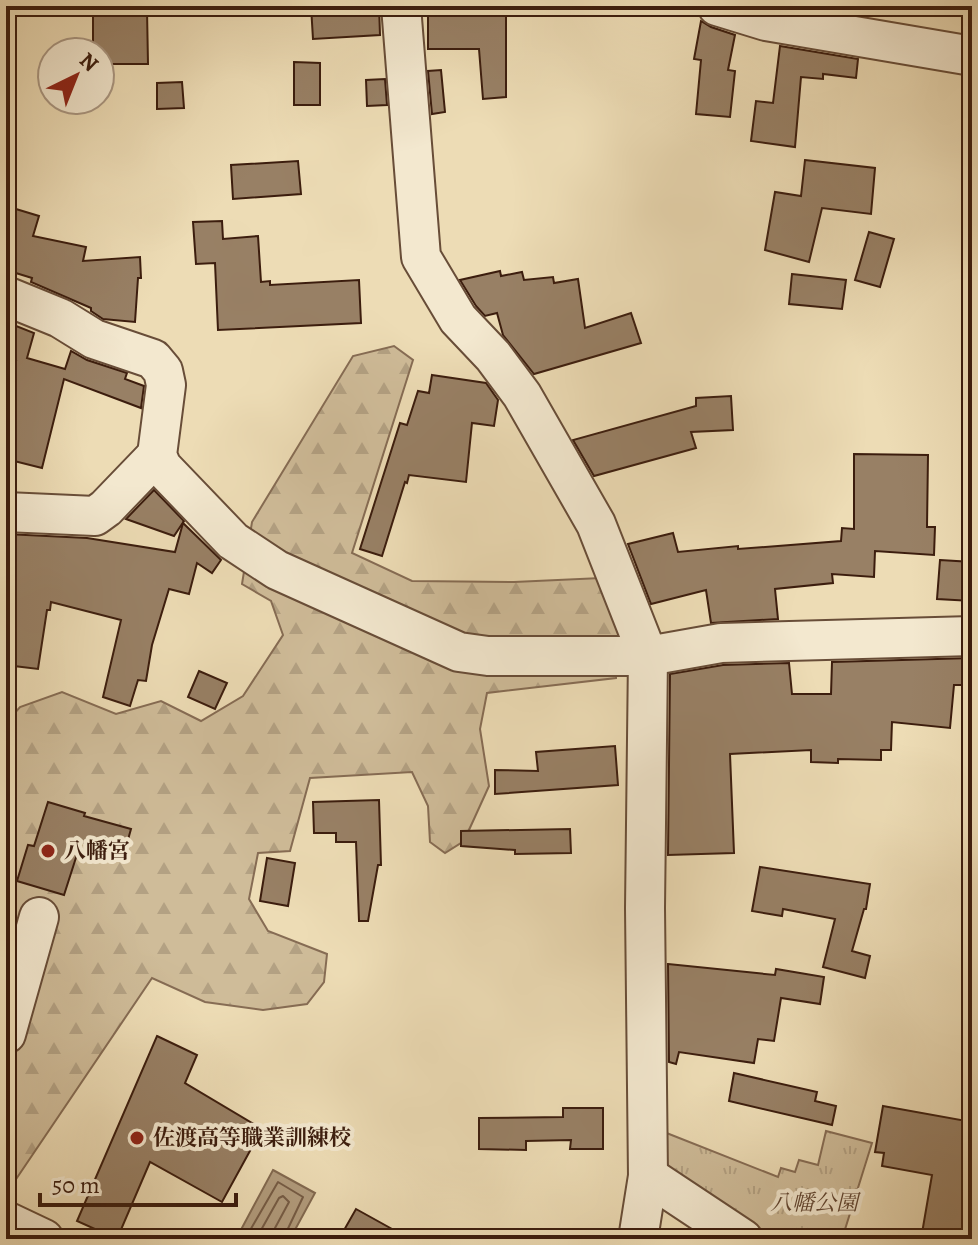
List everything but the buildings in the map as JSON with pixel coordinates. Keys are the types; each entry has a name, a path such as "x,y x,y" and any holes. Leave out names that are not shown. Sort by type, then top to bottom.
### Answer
{"street":[{"path":"401,6 421,257 458,319 493,356 522,395 596,524 648,656 645,908 648,1176 638,1239"},
{"path":"717,6 766,21 972,56"},
{"path":"6,296 60,318 94,339 153,359 163,371 166,385 157,455 162,467 233,541 277,570 459,652 488,656 648,656 721,643 972,636"},
{"path":"6,512 95,516 157,455"},
{"path":"6,1034 39,917"},
{"path":"648,1176 743,1239"},
{"path":"6,1221 44,1239"}],"green space":[{"path":"394,346 413,360 352,553 412,581 514,582 601,578 619,619 616,678 487,693 480,729 489,786 464,841 445,853 430,842 428,806 412,772 310,778 290,851 258,853 249,899 268,931 327,954 324,982 307,1004 263,1010 205,1002 152,978 6,1194 6,723 20,707 62,692 116,714 161,701 201,721 243,696 283,635 271,601 242,584 252,522 353,356"},
{"name":"八幡公園","path":"826,1131 872,1143 842,1239 773,1239 660,1170 664,1132 778,1177 781,1168 795,1172 799,1160 818,1165"}],"water":[{"path":"273,1170 315,1193 290,1239 236,1239"}],"place":[{"name":"八幡宮","path":"48,851"},
{"name":"佐渡高等職業訓練校","path":"137,1138"}]}
